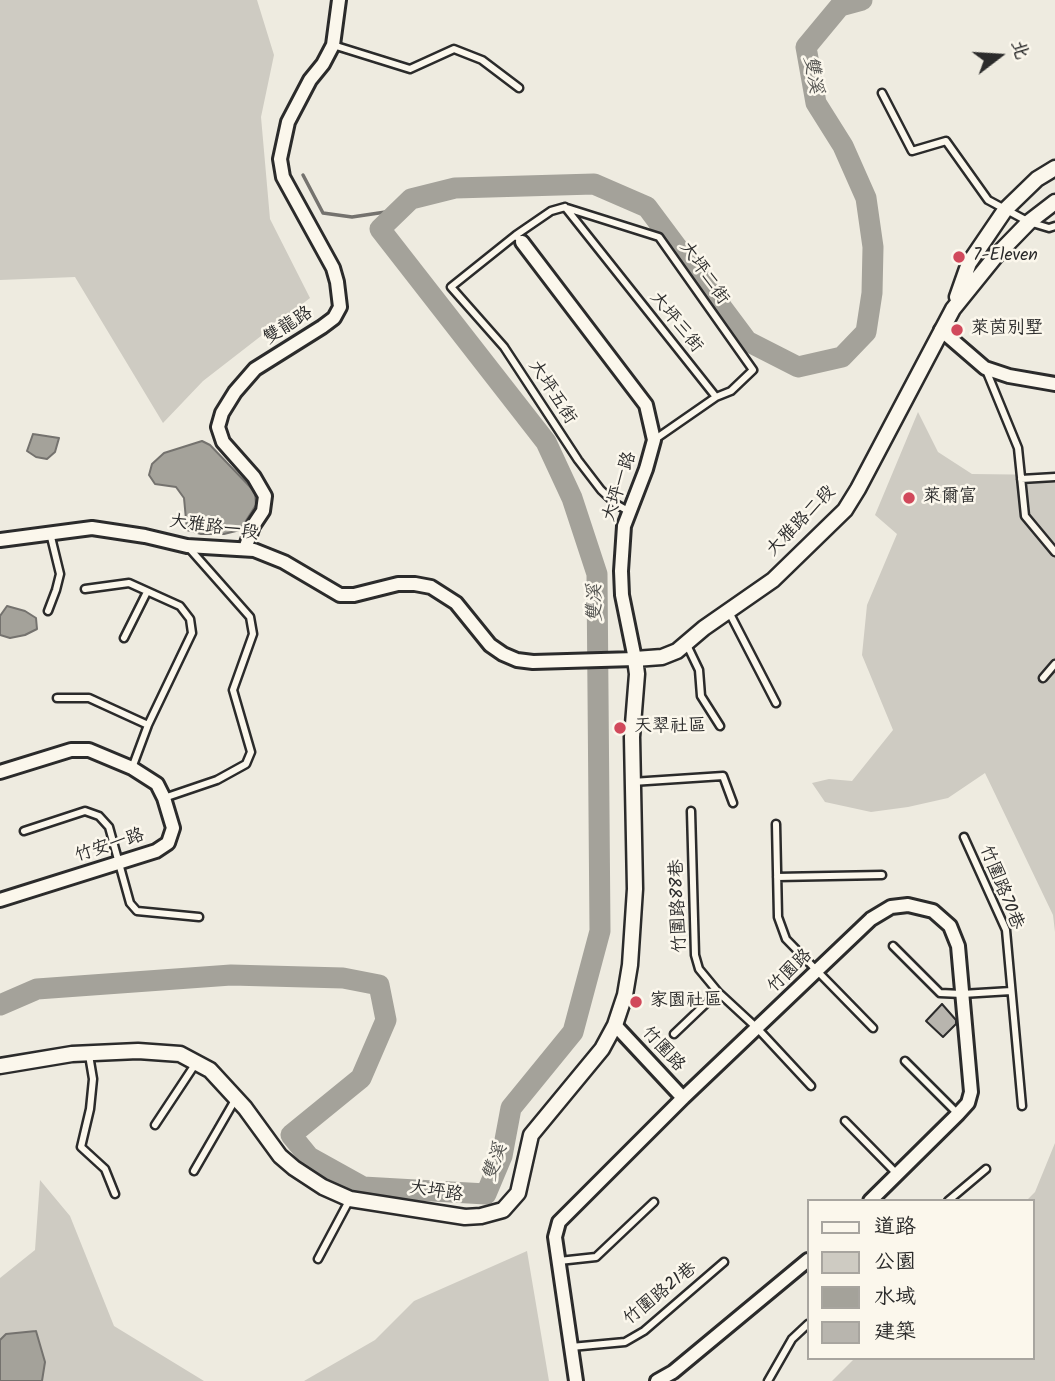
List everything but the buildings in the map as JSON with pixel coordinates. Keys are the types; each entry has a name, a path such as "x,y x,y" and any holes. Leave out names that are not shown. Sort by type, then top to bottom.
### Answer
{"street":[{"name":"雙龍路","path":"245,549 262,511 265,496 254,477 223,442 218,427 222,413 234,392 255,369 323,327 334,318 340,307 333,268 283,177 280,159 283,140 293,113 333,45 338,0"},
{"name":"大雅路二段","path":"953,309 969,263 1005,210 1037,179 1055,168"},
{"name":"大雅路二段","path":"628,659 662,657 677,651 773,580 845,510 953,309 995,257 1029,222 1055,202"},
{"name":"大坪一路","path":"519,239 646,405 654,440 644,477 628,511 622,541 622,595 628,659"},
{"path":"941,330 985,368 1009,376 1055,384"},
{"name":"大雅路一段","path":"0,540 92,528 187,546 245,549 269,555 340,595 354,595 398,584 430,587 456,603 480,634 503,654 517,660 533,662 628,659"},
{"name":"大坪路","path":"0,1066 72,1054 180,1054 210,1070 236,1098 280,1156 323,1187 350,1199 465,1217 503,1210 518,1193 531,1135 602,1049 615,1025 625,995 635,889 632,737 637,674 628,659"},
{"name":"竹安一路","path":"0,772 71,750 89,750 132,768 158,784 173,828 169,843 156,851 0,900"},
{"name":"竹園路","path":"576,1381 555,1237 559,1222 683,1098 871,919 891,907 908,905 933,911 950,926 958,946 971,1092 968,1103 958,1114 872,1199"},
{"name":"竹圍路","path":"615,1025 683,1098"},
{"path":"657,1381 673,1372 806,1262"}],"lane":[{"path":"333,45 410,69 454,49 482,60 519,88"},
{"path":"882,93 912,151 946,141 988,200 1029,222 1049,228 1055,226"},
{"path":"519,239 551,211 565,207"},
{"name":"大坪三街","path":"565,207 716,397"},
{"name":"大坪二街","path":"565,207 659,237 753,370 731,391 716,397"},
{"name":"大坪五街","path":"519,239 451,287 504,347 578,460 601,490 615,504 628,511"},
{"path":"985,368 1018,448 1025,516 1055,552"},
{"path":"654,440 716,397"},
{"path":"1021,479 1055,477"},
{"path":"48,611 60,574 50,533"},
{"path":"164,798 217,780 246,764 251,752 233,690 253,634 250,617 187,546"},
{"path":"85,589 129,583 180,606 190,619 192,633 148,725 132,768"},
{"path":"124,638 146,592"},
{"path":"729,612 776,703"},
{"path":"687,643 699,670 701,696 720,726"},
{"path":"1043,678 1055,664"},
{"path":"57,698 89,698 148,725"},
{"path":"632,782 723,776 733,803"},
{"path":"24,831 85,811 99,816 109,827 130,903 137,911 199,917"},
{"name":"竹圍路88巷","path":"691,811 695,955 699,969 718,992 758,1029 811,1086"},
{"path":"776,824 778,917 786,939 873,1028"},
{"name":"竹圍路70巷","path":"964,837 1006,930 1022,1106"},
{"path":"778,877 882,874"},
{"path":"893,946 940,993 962,995 1011,991"},
{"path":"674,1034 718,992"},
{"path":"89,1053 93,1079 90,1109 81,1147 105,1169 115,1194"},
{"path":"155,1125 197,1061"},
{"path":"905,1061 958,1114"},
{"path":"194,1171 236,1098"},
{"path":"845,1121 897,1174"},
{"path":"950,1199 986,1169"},
{"path":"318,1259 350,1199"},
{"path":"559,1261 596,1257 654,1202"},
{"name":"竹圍路21巷","path":"571,1347 625,1342 644,1331 724,1262"},
{"path":"768,1381 792,1339 806,1326"}],"green space":[{"path":"0,0 257,0 274,55 261,117 270,219 310,298 203,381 163,423 75,277 0,280"},
{"path":"918,412 938,452 972,474 1055,475 1055,932 1053,915 985,773 948,798 871,812 825,802 812,783 829,779 852,781 893,730 862,655 867,605 897,534 875,515"},
{"path":"1055,1143 1055,1381 832,1381 853,1360 1034,1360 1034,1199 1028,1199 1035,1192"},
{"path":"40,1180 70,1216 114,1326 204,1381 0,1381 0,1278 35,1250"},
{"path":"527,1251 549,1381 304,1381 375,1340 414,1301"}],"water":[{"path":"33,434 59,438 55,452 47,459 36,457 27,451"},
{"path":"202,441 210,445 255,492 256,505 240,530 224,534 201,534 187,530 184,498 176,487 155,484 149,475 152,464 164,453"},
{"path":"7,606 25,611 36,618 37,629 10,638 0,635 0,616"},
{"path":"36,1331 45,1362 42,1381 0,1381 0,1340 6,1334"}],"waterway":[{"name":"雙溪","path":"0,1005 37,989 231,975 343,978 379,985 386,1020 361,1078 291,1135 309,1157 363,1187 486,1194 502,1156 511,1108 573,1032 600,931 597,574 572,498 546,442 380,229 411,199 455,188 594,184 647,207 747,341 798,367 842,357 866,332 872,293 873,247 866,198 843,146 816,103 806,47 840,6 862,0"},
{"path":"303,175 323,213 352,217 399,210"}],"place":[{"name":"7-Eleven","path":"959,257"},
{"name":"萊茵別墅","path":"957,330"},
{"name":"萊爾富","path":"909,498"},
{"name":"天翠社區","path":"620,728"},
{"name":"家園社區","path":"636,1002"}]}
